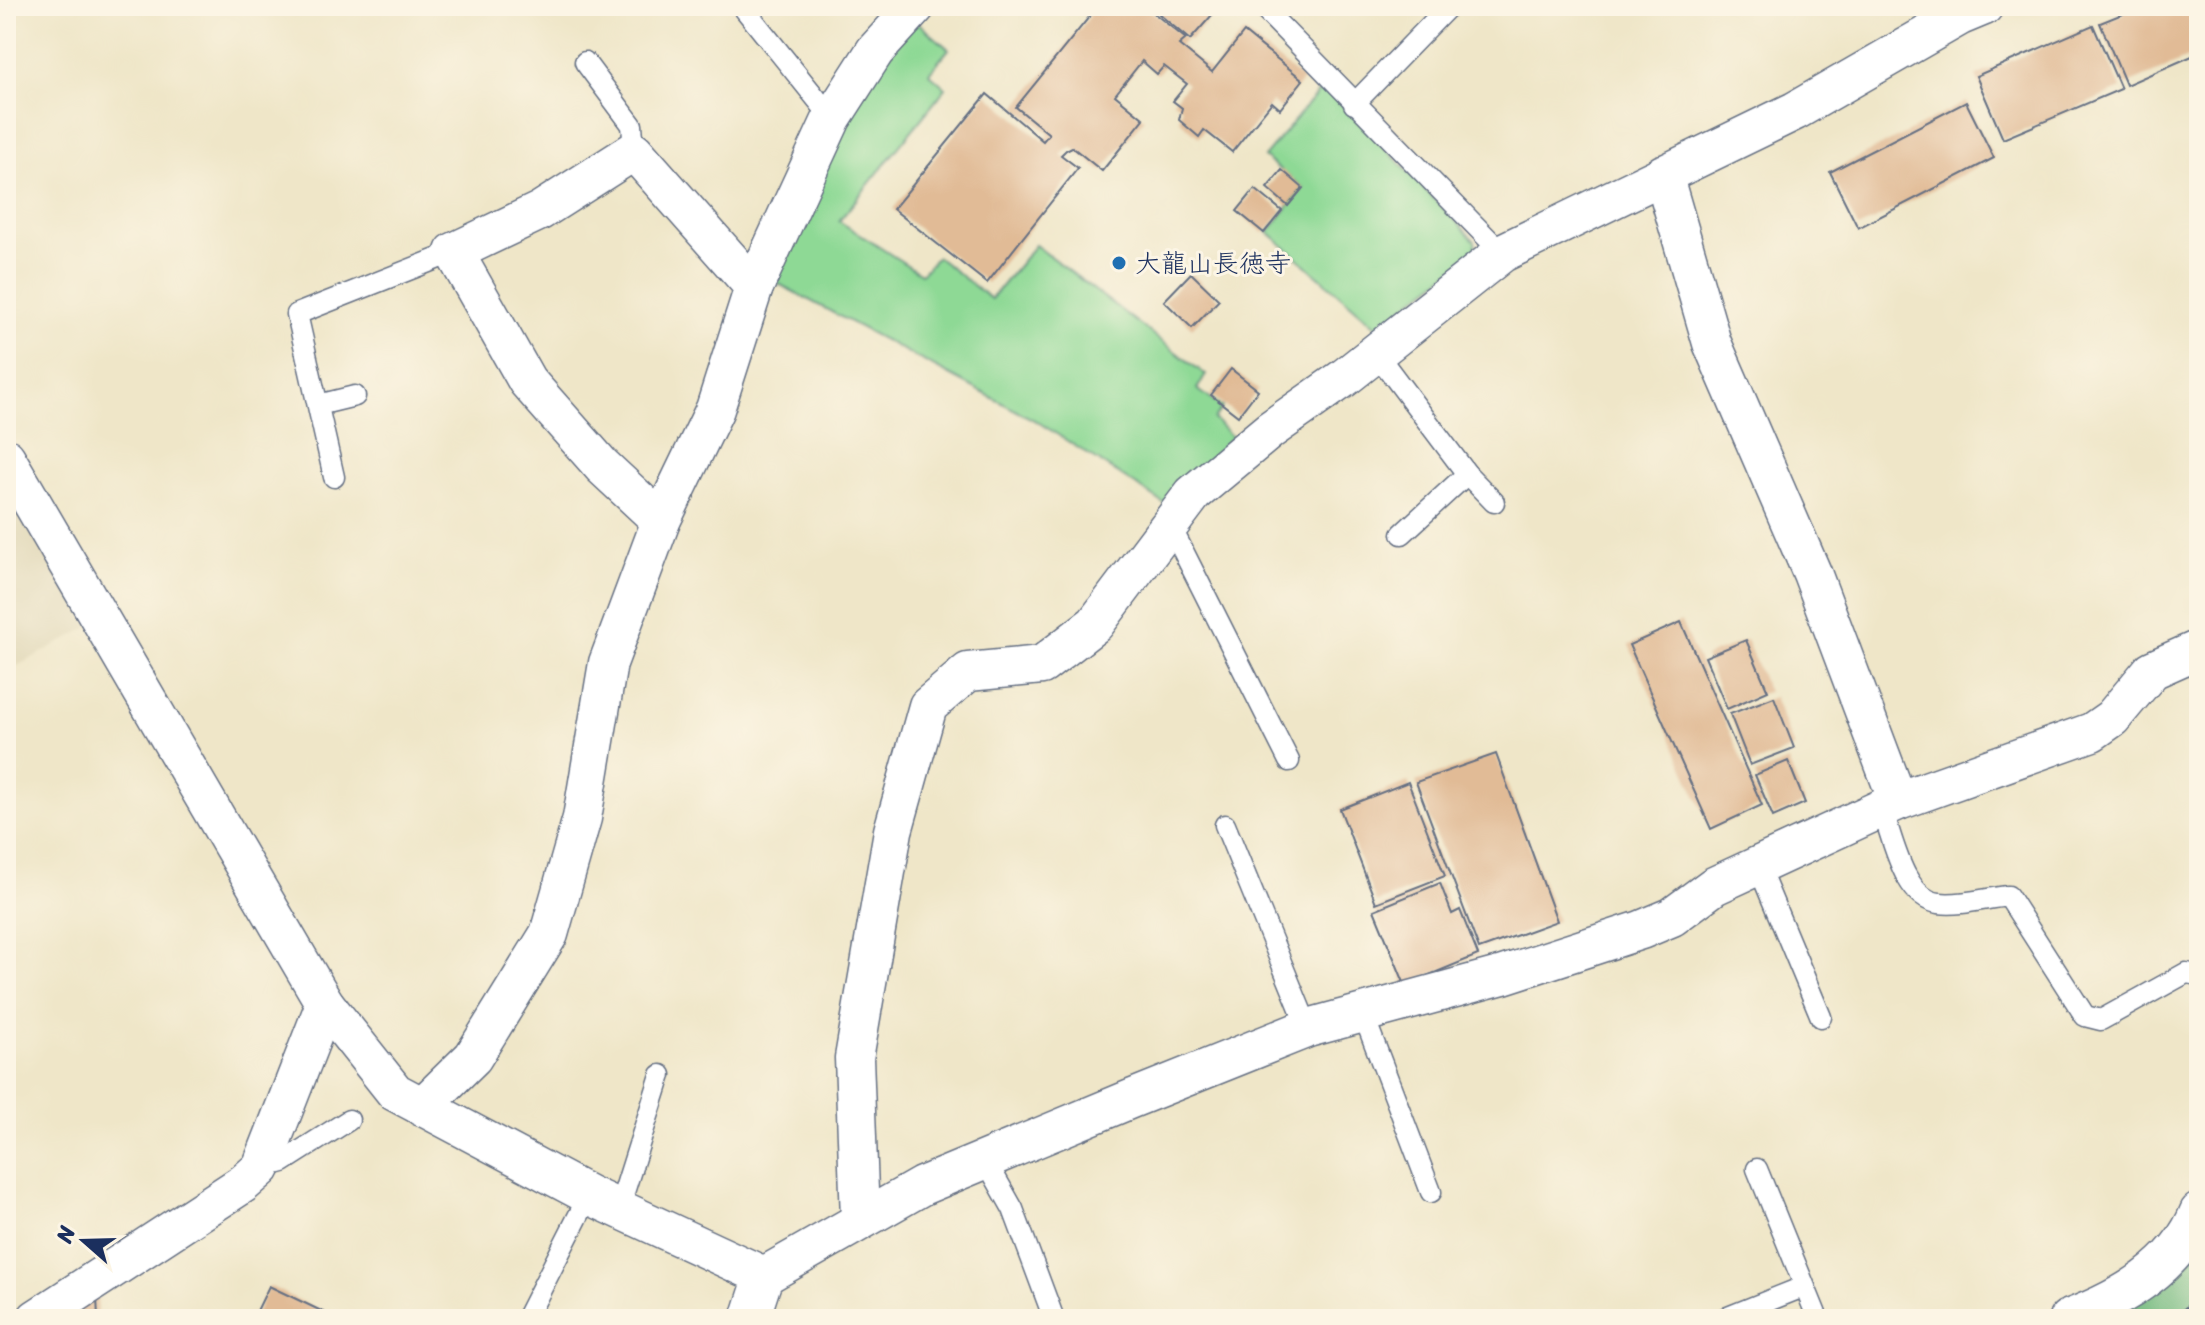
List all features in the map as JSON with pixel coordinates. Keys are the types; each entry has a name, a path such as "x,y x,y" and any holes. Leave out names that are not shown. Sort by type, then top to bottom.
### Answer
{"street":[{"path":"422,1107 473,1057 549,934 582,818 608,663 661,521 715,409 754,287 832,118 875,51 916,6"},
{"path":"860,1218 854,1058 893,831 928,706 968,672 1042,665 1095,624 1193,494 1270,430 1376,353 1502,253 1795,111 1960,16 1984,6"},
{"path":"661,521 602,466 527,381 454,252 540,211 634,151 754,287"},
{"path":"1663,174 1712,343 1812,573 1890,805"},
{"path":"6,458 325,1004 395,1092 604,1202 764,1276"},
{"path":"750,1319 764,1276 860,1218 922,1186 1308,1028 1503,975 1672,917 1714,886 1890,805 2092,732 2112,718 2152,670 2199,649"},
{"path":"36,1319 244,1183 261,1168 325,1004"},
{"path":"2068,1319 2110,1303 2145,1279 2175,1253 2199,1212"}],"lane":[{"path":"742,6 832,118"},
{"path":"1261,6 1502,253"},
{"path":"1354,104 1449,6"},
{"path":"585,62 632,125 634,151"},
{"path":"334,477 297,314 454,252"},
{"path":"1376,353 1467,474 1494,502"},
{"path":"318,405 355,396"},
{"path":"1402,534 1467,474"},
{"path":"1169,523 1289,761"},
{"path":"1890,805 1912,888 1924,899 1939,904 2008,896 2085,1016 2101,1020 2186,973 2199,975"},
{"path":"1225,825 1308,1028"},
{"path":"1758,866 1821,1017"},
{"path":"1362,1011 1431,1192"},
{"path":"526,1319 604,1202 661,1075"},
{"path":"261,1168 283,1162 349,1120"},
{"path":"986,1161 1013,1209 1054,1319"},
{"path":"1757,1169 1818,1319"},
{"path":"1723,1319 1803,1287"}],"path":[{"path":"2175,1319 2199,1297"}],"shaded area":[{"path":"6,481 89,627 6,672"}],"green space":[{"path":"916,21 949,49 929,73 946,88 839,221 921,274 937,257 991,299 1035,245 1206,375 1197,389 1222,407 1214,419 1232,437 1165,504 1038,422 777,283 773,275 851,101"},
{"path":"1324,85 1475,241 1476,252 1377,327 1268,232 1303,188 1264,157"},
{"path":"2199,1201 2199,1319 2104,1319"}],"building":[{"path":"1078,6 1145,6 1186,39 1179,45 1212,72 1244,32 1303,80 1280,109 1272,102 1232,152 1204,130 1199,137 1179,120 1182,108 1173,101 1187,84 1164,66 1157,74 1142,61 1115,95 1144,119 1102,171 1072,147 1061,155 1078,168 987,283 893,209 987,94 1043,141 1049,134 1016,107 1090,16"},
{"path":"1167,6 1220,6 1190,40 1159,14"},
{"path":"2131,6 2199,6 2199,53 2126,85 2100,23 2125,13 2123,9"},
{"path":"2093,25 2121,89 2003,139 1976,76"},
{"path":"1966,102 1994,158 1858,228 1830,172"},
{"path":"1282,170 1303,188 1288,206 1267,188"},
{"path":"1255,189 1282,211 1264,233 1237,211"},
{"path":"1191,273 1219,300 1192,328 1164,301"},
{"path":"1231,369 1258,390 1238,416 1211,395"},
{"path":"1681,622 1762,805 1711,829 1629,645"},
{"path":"1746,640 1768,691 1727,709 1705,657"},
{"path":"1774,697 1794,748 1750,765 1730,714"},
{"path":"1496,754 1557,921 1479,949 1416,782"},
{"path":"1788,761 1805,803 1773,817 1755,775"},
{"path":"1408,782 1445,876 1376,903 1340,809"},
{"path":"1440,883 1452,914 1460,910 1478,955 1405,985 1374,910"},
{"path":"269,1286 338,1319 253,1319"},
{"path":"97,1296 98,1319 62,1319"}],"place":[{"name":"大龍山長徳寺","path":"1119,263"}]}
